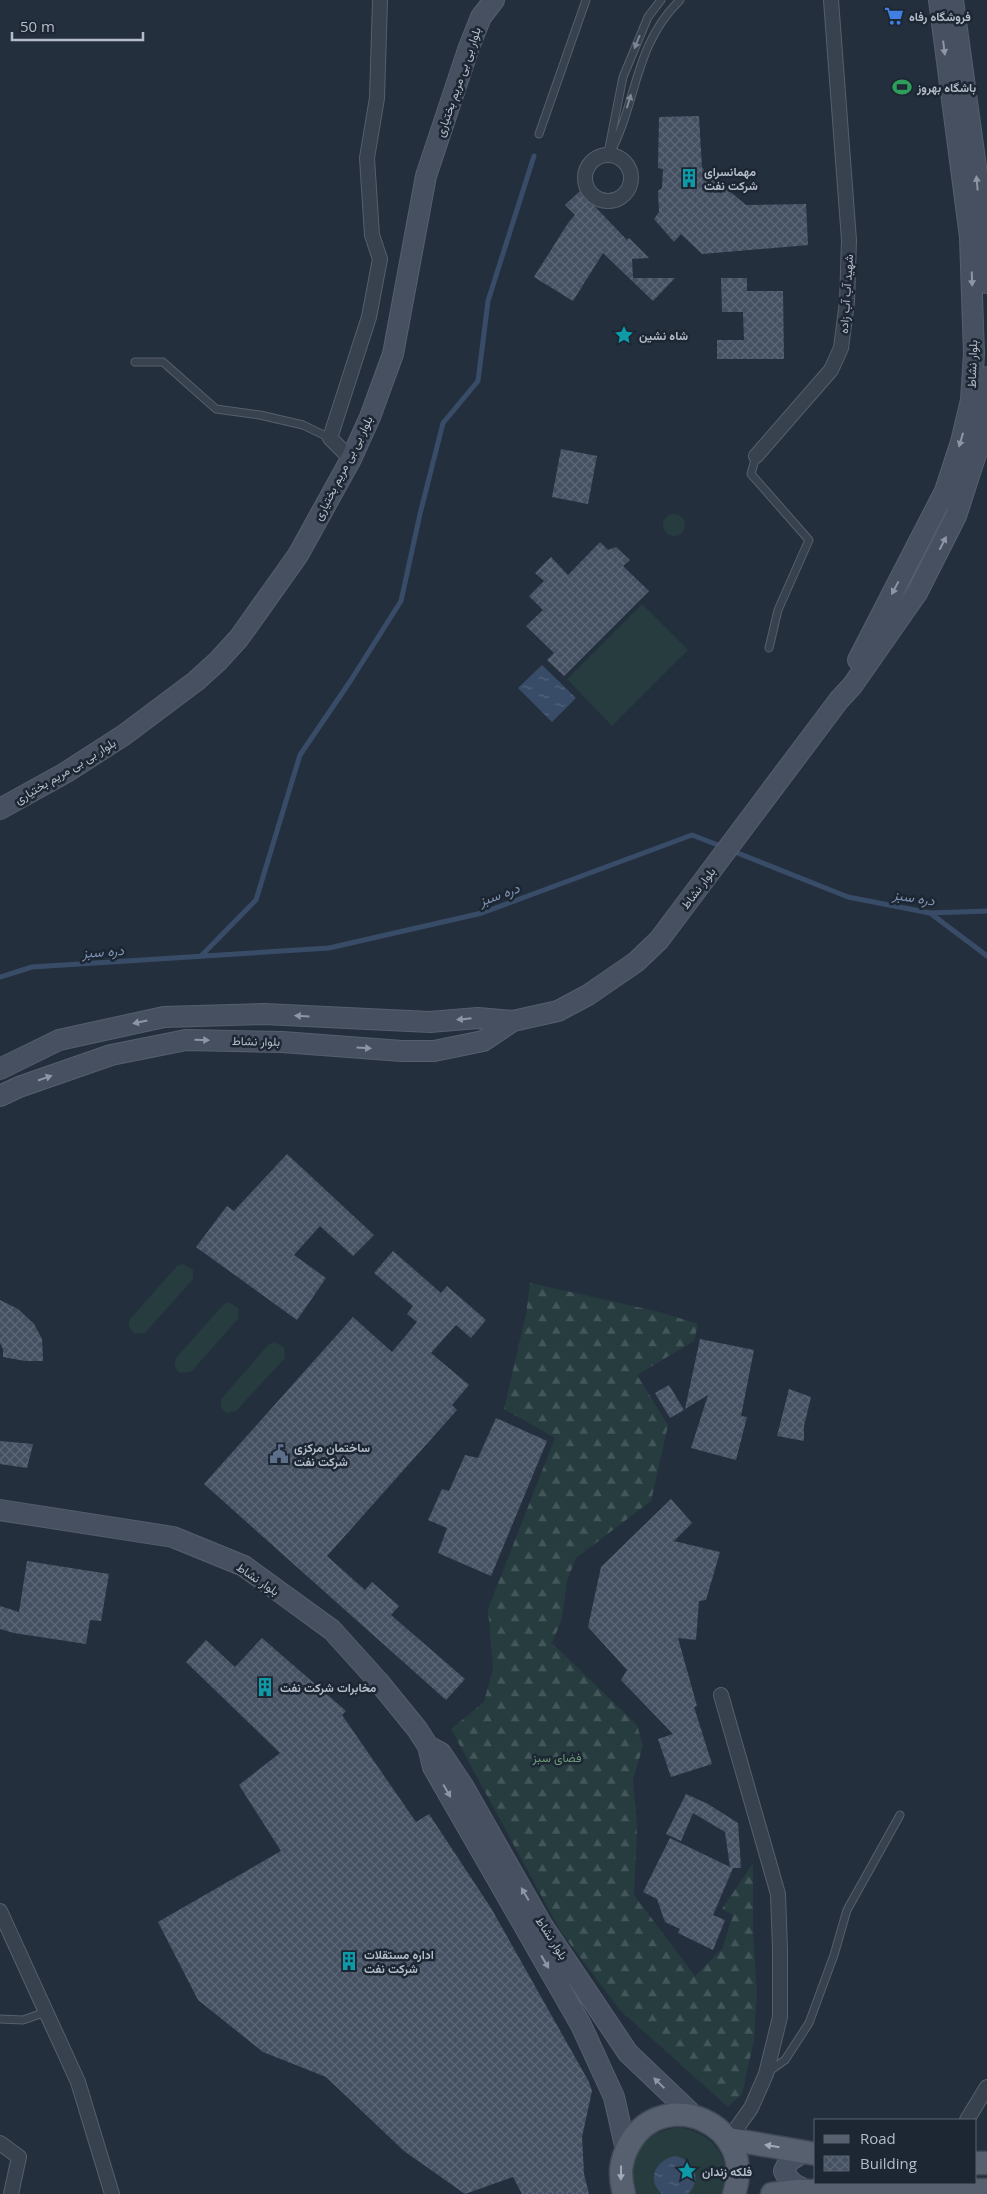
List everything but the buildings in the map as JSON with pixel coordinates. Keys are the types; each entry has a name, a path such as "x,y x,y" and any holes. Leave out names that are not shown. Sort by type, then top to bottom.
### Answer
{"main road":[{"name":"بلوار بی بی مریم بختیاری","path":"0,809 65,773 124,734 196,681 239,638 298,555 351,459 370,417 393,354 426,176 444,118 481,17 494,0"},
{"name":"بلوار نشاط","path":"839,700 845,684 945,491 961,442 971,400 974,354 970,236 939,0"},
{"path":"953,0 976,174 987,284"},
{"name":"بلوار نشاط","path":"0,1069 59,1040 164,1017 264,1014 430,1022 478,1018 513,1021 558,1011 588,995 636,962 659,940 839,700 852,686 918,593 956,516 986,430 987,377"},
{"name":"بلوار نشاط","path":"0,1096 19,1087 112,1055 186,1040 282,1042 402,1051 434,1051 483,1042 513,1021"},
{"name":"بلوار نشاط","path":"0,1510 172,1537 244,1566 332,1630 378,1681 428,1746 441,1753 463,1786 542,1925 628,2053 694,2116"},
{"name":"بلوار نشاط","path":"428,1746 433,1767 581,2025 614,2097 626,2150"},
{"path":"624,2194 620,2168 626,2150 634,2136 645,2125 667,2116 694,2116 707,2121 728,2139 810,2153"},
{"path":"728,2139 738,2169 738,2185 734,2194"},
{"path":"809,2191 793,2185 784,2171 788,2161 810,2153"},
{"path":"772,2194 809,2191 950,2192 987,2190"}],"street":[{"path":"351,459 330,438 369,317 380,260 372,234 367,158 377,98 380,0"},
{"name":"شهید آب آب زاده","path":"756,456 831,370 841,348 847,302 849,240 834,63 831,0"},
{"path":"721,1695 778,1894 780,2017 766,2074 751,2108 728,2139"},
{"path":"0,1911 78,2082 112,2194"},
{"path":"968,2119 987,2087"},
{"path":"0,2143 19,2157 11,2194"}],"lane":[{"path":"539,134 586,0"},
{"path":"661,0 648,16 623,77 608,147 611,151 652,37 670,10 680,0"},
{"path":"135,362 163,362 216,409 260,415 303,424 330,438"},
{"name":"شهید آب آب زاده","path":"756,456 751,474 809,540 778,610 769,648"},
{"path":"766,2074 785,2060 808,2023 834,1955 847,1910 900,1815"},
{"path":"0,2019 23,2020 46,2012"}],"green space":[{"path":"674,514 682,517 685,525 682,533 674,536 666,533 663,525 666,517"},
{"path":"642,604 688,650 612,726 567,679"},
{"path":"183,1264 193,1270 193,1279 145,1333 135,1334 129,1324 130,1319 177,1266"},
{"name":"فضای سبز","path":"530,1283 660,1312 698,1324 694,1341 637,1375 668,1425 651,1501 576,1558 567,1581 562,1619 552,1643 637,1725 643,1746 633,1779 637,1826 634,1895 695,1976 722,1949 733,1915 722,1909 753,1863 753,1931 757,1993 754,2040 742,2094 728,2107 620,2010 561,1932 451,1729 484,1702 493,1668 488,1609 555,1438 504,1409 526,1314"},
{"path":"229,1302 238,1308 239,1318 191,1372 180,1373 175,1366 176,1358 223,1305"},
{"path":"275,1342 284,1348 285,1358 236,1411 226,1413 221,1406 222,1398 269,1344"},
{"path":"680,2127 703,2136 712,2142 718,2150 723,2159 725,2169 723,2194 634,2194 631,2169 633,2157 637,2150 648,2138"}],"water":[{"path":"542,665 576,698 552,722 518,688"},
{"path":"675,2156 682,2158 694,2171 695,2182 693,2188 688,2194 662,2194 654,2183 655,2171 662,2162"}],"waterway":[{"path":"201,956 256,900 300,755 351,680 401,601 443,423 478,381 488,301 534,156"},
{"name":"دره سبز","path":"0,977 32,967 329,948 482,913 692,835 723,847"},
{"name":"دره سبز","path":"730,850 848,897 930,913 987,911"},
{"path":"930,913 987,956"}],"place":[{"name":"فروشگاه رفاه","path":"894,16"},
{"name":"باشگاه بهروز","path":"902,87"},
{"name":"مهمانسرای شرکت نفت","path":"689,178"},
{"name":"شاه نشین","path":"624,335"},
{"name":"ساختمان مرکزی شرکت نفت","path":"279,1454"},
{"name":"مخابرات شرکت نفت","path":"265,1687"},
{"name":"اداره مستقلات شرکت نفت","path":"349,1961"},
{"name":"فلکه زندان","path":"687,2171"}]}
